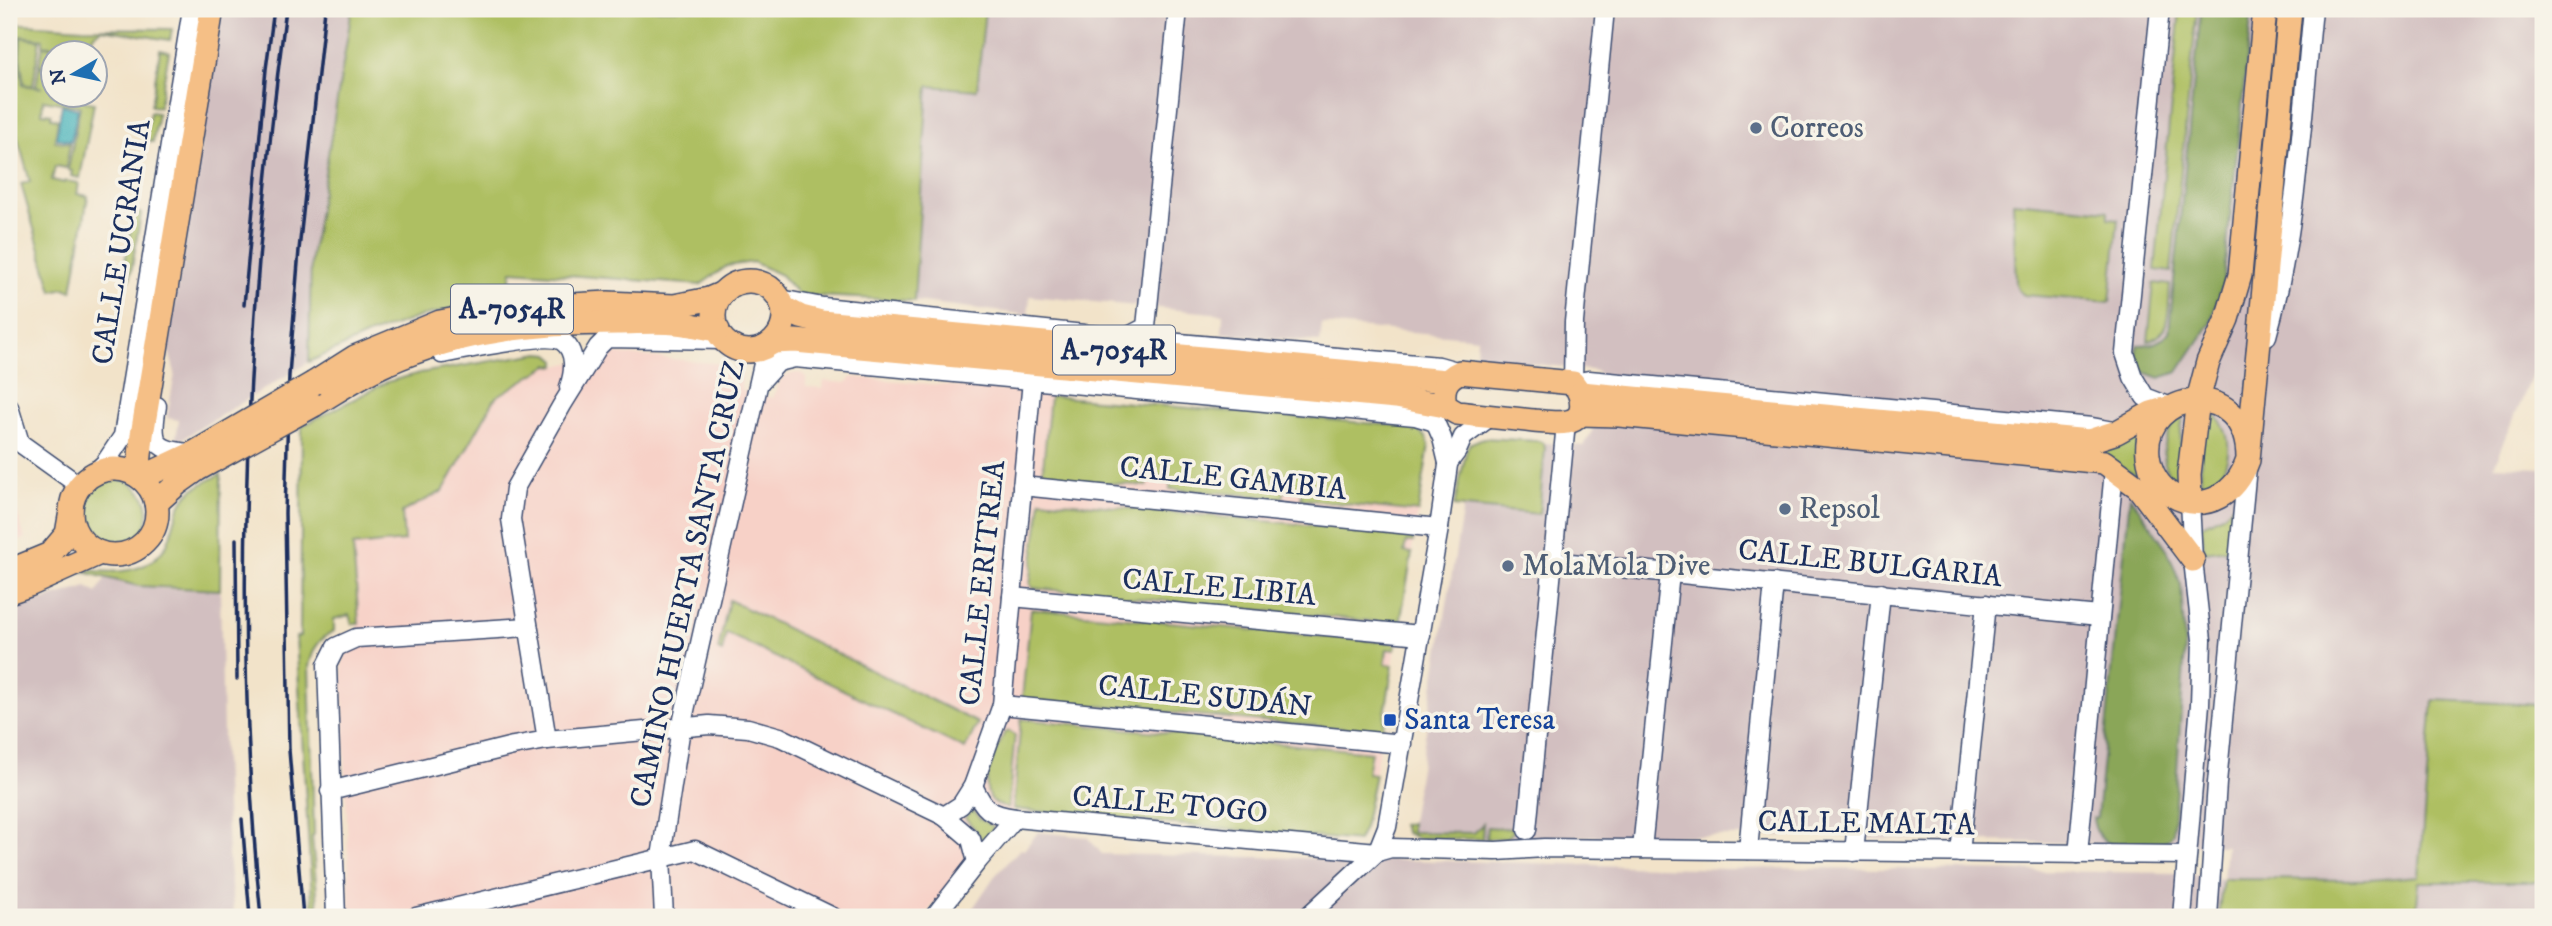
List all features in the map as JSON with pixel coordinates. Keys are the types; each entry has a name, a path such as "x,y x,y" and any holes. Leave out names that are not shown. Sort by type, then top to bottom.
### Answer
{"main road":[{"name":"CALLE UCRANIA","path":"139,477 142,435 155,349 212,9"},
{"path":"2190,501 2189,474 2198,400 2208,362 2227,319 2240,275 2265,9"},
{"path":"2138,487 2166,491 2190,501 2206,501 2221,497 2234,488 2243,475 2248,460 2290,9"},
{"name":"A-7054R","path":"314,394 355,357 440,322 517,308 608,303 674,306 701,302 742,281 753,281 773,290 782,303 801,317 821,322 1453,376 1575,403"},
{"path":"721,335 715,311 723,293"},
{"path":"770,344 783,326 782,303"},
{"name":"A-7054R","path":"139,477 196,461 314,394 404,356 435,345 537,325 675,322 721,335 732,346 749,351 770,344 795,341 1396,397 1445,406 1457,414 1490,417 1575,403"},
{"path":"1445,406 1442,392 1453,376"},
{"path":"1575,403 2089,441 2117,432 2151,413 2198,400 2216,403 2231,412 2242,426 2248,442 2248,460"},
{"path":"1575,403 1619,415 2104,462 2138,487 2193,559"},
{"path":"2166,491 2149,464 2147,448 2155,425 2171,407"},
{"path":"9,572 50,554 67,534 71,508 94,477 121,461 142,435"},
{"name":"A-7054R","path":"156,503 177,484 196,461"},
{"path":"71,508 72,522 78,535 87,546 100,553 118,555 135,550 149,538 156,521 156,503 150,489 139,477 121,469 94,477"},
{"path":"9,592 100,553"}],"street":[{"name":"CALLE UCRANIA","path":"94,477 122,436 192,9"},
{"path":"1123,338 1146,327 1178,9"},
{"path":"1496,851 1516,843 1527,830 1551,561 1575,403 1573,336 1605,9"},
{"path":"2160,9 2125,353 2133,377 2145,397 2171,407"},
{"path":"2258,366 2275,308 2295,197 2313,9"},
{"path":"782,303 1123,338 1439,366 1453,376"},
{"path":"547,740 511,519 515,488 562,405 598,347 607,338 721,335"},
{"path":"404,356 424,358 488,345 538,339 561,340 567,346 573,364 573,375 562,405"},
{"path":"770,344 807,354 817,360"},
{"name":"CAMINO HUERTA SANTA CRUZ","path":"664,917 661,857 681,728 770,344"},
{"path":"155,349 160,388 153,425 156,441 168,452 196,461"},
{"path":"759,383 778,362 795,358 1415,416 1435,422 1448,463"},
{"name":"CALLE ERITREA","path":"944,816 961,805 973,786 1002,705 1032,380"},
{"path":"1367,412 1382,407 1396,408 1416,401"},
{"path":"1307,917 1377,852 1387,827 1448,463 1450,433 1445,406"},
{"path":"9,407 20,443 94,477"},
{"path":"1448,463 1463,437 1490,417"},
{"path":"2208,917 2217,783 2248,460"},
{"path":"2078,854 2114,470"},
{"name":"CALLE GAMBIA","path":"1022,486 1439,528"},
{"path":"2182,917 2200,704 2202,640 2190,501"},
{"name":"CALLE BULGARIA","path":"1551,561 2099,616"},
{"path":"1642,849 1670,573"},
{"path":"1748,850 1774,583"},
{"path":"1854,852 1881,593"},
{"name":"CALLE LIBIA","path":"1012,597 1421,635"},
{"path":"1960,853 1986,604"},
{"path":"336,917 327,665 336,647 356,638 528,627"},
{"name":"CALLE SUDÁN","path":"1002,705 1402,744"},
{"path":"330,791 547,740 709,725 748,728 780,737 944,816 971,839 976,862"},
{"name":"CALLE TOGO","path":"973,786 983,807 995,815 1377,852"},
{"path":"934,917 976,862 1015,818"},
{"path":"1527,830 1533,840 1544,848"},
{"name":"CALLE MALTA","path":"1377,852 1391,848 1496,851 1544,848 2187,855"},
{"path":"416,917 695,850 833,917"}],"shaded area":[{"path":"223,9 352,9 311,258 309,362 175,443 179,420 167,418 175,373 168,347"},
{"path":"985,9 2543,9 2543,350 2494,466 2543,468 2543,917 967,917 994,877 1020,849 1024,850 1038,832 1087,837 1102,854 1725,869 2181,873 2223,879 2226,846 1839,836 1569,836 1482,839 1410,836 1402,825 1411,822 1463,507 1454,506 1471,443 1483,438 1584,446 1592,431 1598,371 1476,357 1477,338 1468,337 1322,324 1320,342 1222,333 1223,314 1030,296 1028,315 914,301 928,86 977,90"},
{"path":"610,353 722,364 742,373 741,390 773,398 781,379 786,375 798,373 806,378 806,387 823,389 824,381 846,383 852,377 1412,427 1426,437 1429,445 1382,732 1364,828 1358,841 1013,809 923,917 350,917 342,664 359,624 353,546 402,512 443,491 496,397 549,365 557,366"},
{"path":"9,482 25,539 9,543"},
{"path":"105,579 164,589 220,590 228,855 234,917 9,917 9,610 87,587 97,593"}],"green space":[{"path":"352,9 985,9 977,90 928,86 914,301 799,295 781,275 753,262 727,266 700,285 512,271 508,299 425,315 368,335 309,362 311,258"},
{"path":"2180,9 2197,9 2171,272 2155,270"},
{"path":"2201,9 2252,9 2223,284 2210,324 2178,372 2160,378 2141,371 2137,345 2154,343 2169,332"},
{"path":"9,23 83,28 172,29 170,40 102,29 92,38 19,36 23,85 38,87 38,108 42,108 42,113 51,114 51,118 58,119 55,141 70,143 66,168 55,166 52,180 79,183 77,194 88,196 72,291 65,288 52,291 21,184 30,182 9,106"},
{"path":"21,37 38,40 33,86 24,84 20,56"},
{"path":"160,50 169,52 159,107 151,106"},
{"path":"80,108 93,108 80,178 71,176 72,171 68,170"},
{"path":"150,112 158,113 153,142 145,140"},
{"path":"2013,202 2108,211 2108,218 2118,219 2110,302 2024,295 2018,290"},
{"path":"134,212 141,213 130,279 122,278"},
{"path":"2154,283 2170,285 2168,310 2161,333 2148,341"},
{"path":"540,353 549,354 556,360 556,366 549,365 496,397 443,491 402,512 404,541 353,546 359,624 352,624 349,615 334,619 334,631 317,645 309,666 312,837 319,917 313,917 296,637 300,636 302,426 387,382 420,373"},
{"path":"1050,396 1412,427 1426,437 1429,445 1418,512 1301,499 1302,490 1285,489 1283,498 1170,489 1171,477 1148,475 1147,486 1042,478"},
{"path":"2185,407 2181,428 2178,489 2166,468 2164,458 2167,437"},
{"path":"2207,407 2224,428 2228,453 2220,476 2201,496 2201,448"},
{"path":"2139,433 2138,462 2141,478 2096,453 2097,449 2114,446"},
{"path":"1483,438 1539,441 1544,444 1539,514 1454,506 1467,448 1471,443"},
{"path":"221,474 220,590 138,586 84,572 122,571 152,561 167,544 184,499 199,485"},
{"path":"114,479 127,482 138,489 145,500 148,513 145,526 138,537 127,544 114,547 101,544 90,537 83,526 80,513 83,500 90,489 101,482"},
{"path":"2130,496 2167,549 2181,585 2185,648 2173,833 2162,843 2139,846 2115,845 2103,840 2093,818 2097,817"},
{"path":"1041,500 1413,535 1413,542 1406,542 1404,552 1412,553 1400,624 1033,588 1030,584"},
{"path":"2235,503 2232,545 2227,549 2204,552 2202,525 2224,514"},
{"path":"729,600 978,723 965,749 726,633 722,652 718,650"},
{"path":"1031,609 1393,643 1396,645 1395,650 1387,649 1385,664 1393,665 1382,732 1022,699"},
{"path":"2433,700 2543,705 2543,882 2419,882 2416,917 2218,917 2223,879 2369,880 2419,876"},
{"path":"1021,719 1371,752 1367,773 1375,774 1364,828 1358,841 1013,809"},
{"path":"1009,731 1015,735 1008,808 996,803 989,796 987,787 995,754 1004,733"},
{"path":"972,809 980,819 994,827 983,842 965,818"},
{"path":"1411,823 1411,832 1473,833 1483,824 1482,839 1417,838 1406,833 1402,825"},
{"path":"1487,827 1516,829 1506,838 1486,839"}],"water":[{"path":"61,108 78,109 71,141 56,138"}],"railway":[{"path":"244,305 274,9"},
{"path":"261,917 247,690 247,463 261,235 286,9"},
{"path":"303,917 289,750 285,513 289,375 299,250 325,9"},
{"path":"236,539 237,679"},
{"path":"242,819 250,917"}],"place":[{"name":"Correos","path":"1756,128"},
{"name":"Repsol","path":"1785,509"},
{"name":"MolaMola Dive","path":"1508,566"},
{"name":"Santa Teresa","path":"1390,720"}]}
